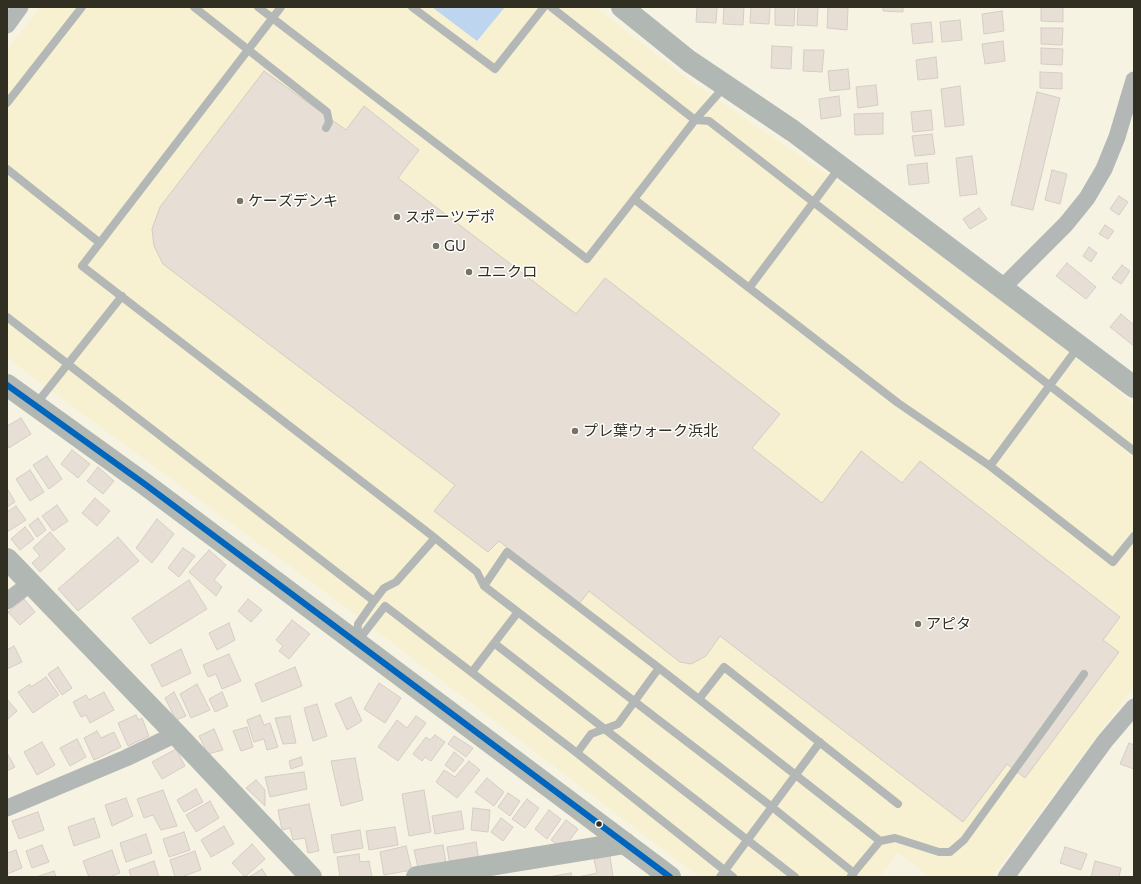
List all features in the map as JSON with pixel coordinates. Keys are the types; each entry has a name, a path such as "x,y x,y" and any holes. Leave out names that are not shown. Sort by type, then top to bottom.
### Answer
{"street":[{"path":"7,25 20,7"},
{"path":"622,7 690,61 840,166 1134,387"},
{"path":"1002,288 1066,224 1087,198 1107,162 1117,137 1134,80"},
{"path":"7,385 35,404 357,642 670,877"},
{"path":"7,559 176,734 311,877"},
{"path":"7,601 30,583"},
{"path":"1006,877 1105,741 1134,707"},
{"path":"7,808 126,758 176,734"},
{"path":"416,877 625,843"}],"lane":[{"path":"7,103 82,7"},
{"path":"194,7 327,112 329,122 326,128"},
{"path":"258,7 588,259 695,120 725,85"},
{"path":"281,7 82,266 435,538 477,572 484,586 772,807 853,875 880,841 895,838 939,852 950,852 964,840 1084,674"},
{"path":"412,7 495,69 544,7"},
{"path":"551,7 695,120 709,121 1134,451"},
{"path":"749,288 840,166"},
{"path":"7,170 100,243"},
{"path":"634,199 898,403 990,466 1113,562 1134,536"},
{"path":"35,404 122,296"},
{"path":"7,317 374,601"},
{"path":"990,466 1079,346"},
{"path":"357,642 358,624 374,601 384,588 396,582 435,538"},
{"path":"484,586 507,552 796,774 880,841"},
{"path":"357,642 385,606 577,753 723,874 733,877"},
{"path":"472,672 518,612"},
{"path":"494,643 795,877"},
{"path":"699,699 724,667 898,804"},
{"path":"577,753 591,734 618,724 659,668"},
{"path":"723,874 820,742"}],"shaded area":[{"path":"40,7 596,7 686,78 866,201 1053,340 1134,404 1134,687 992,877 930,877 898,853 880,877 699,877 341,604 7,358 7,50"}],"water":[{"path":"432,7 505,7 477,41"}],"building":[{"path":"697,7 717,7 716,23 696,22"},
{"path":"724,7 744,7 743,25 723,24"},
{"path":"751,7 770,7 769,24 750,23"},
{"path":"775,7 795,7 794,26 775,25"},
{"path":"798,7 818,7 817,26 797,25"},
{"path":"828,7 848,8 847,30 827,28"},
{"path":"883,7 903,7 903,12 883,11"},
{"path":"1041,7 1063,7 1063,22 1041,21"},
{"path":"1002,11 1004,31 984,34 982,14"},
{"path":"960,20 962,40 942,42 940,22"},
{"path":"931,22 933,42 913,44 911,24"},
{"path":"1041,28 1063,28 1062,45 1041,44"},
{"path":"1003,41 1005,61 985,64 982,44"},
{"path":"772,46 792,47 791,69 771,68"},
{"path":"1041,48 1063,49 1062,65 1041,64"},
{"path":"804,50 824,50 822,72 803,71"},
{"path":"936,57 938,78 918,80 916,60"},
{"path":"848,69 850,89 830,91 828,71"},
{"name":"プレ葉ウォーク浜北","path":"264,71 346,130 364,106 419,150 398,178 576,314 605,278 780,414 752,448 822,503 861,451 902,483 920,461 1120,617 1103,640 1119,652 1025,778 1007,764 963,822 720,636 706,656 691,664 680,662 589,591 579,604 499,541 488,552 434,511 455,485 163,264 154,246 152,229 160,207"},
{"path":"1040,72 1062,73 1062,89 1040,88"},
{"path":"876,85 878,105 858,108 856,87"},
{"path":"960,86 964,125 945,127 941,89"},
{"path":"1037,92 1060,98 1033,210 1011,205"},
{"path":"839,96 841,116 821,119 819,99"},
{"path":"931,110 933,130 913,132 911,112"},
{"path":"883,113 883,134 855,135 854,114"},
{"path":"932,134 935,154 915,156 912,136"},
{"path":"972,156 977,194 960,196 956,158"},
{"path":"927,163 929,183 909,185 907,165"},
{"path":"1052,170 1067,174 1060,204 1045,200"},
{"path":"1119,196 1128,202 1119,215 1110,209"},
{"path":"979,208 987,219 970,229 963,219"},
{"path":"1105,225 1114,231 1108,239 1099,234"},
{"path":"1089,247 1097,253 1091,262 1083,256"},
{"path":"1067,263 1096,287 1086,299 1056,276"},
{"path":"1122,265 1130,271 1121,284 1112,278"},
{"path":"1121,314 1134,325 1134,346 1110,327"},
{"path":"21,418 31,434 9,448 7,444 7,426"},
{"path":"72,450 90,464 78,478 61,464"},
{"path":"47,456 62,479 49,489 33,465"},
{"path":"98,467 114,481 103,494 87,481"},
{"path":"30,470 44,492 30,501 16,479"},
{"path":"7,488 15,502 7,507"},
{"path":"95,498 110,511 97,526 82,513"},
{"path":"57,505 68,521 53,531 42,516"},
{"path":"16,506 26,520 7,532 7,512"},
{"path":"38,518 46,530 37,537 29,525"},
{"path":"157,519 174,534 152,563 136,548"},
{"path":"25,527 34,539 20,550 11,539"},
{"path":"50,532 65,549 40,572 32,563 40,556 33,548"},
{"path":"118,537 139,561 78,611 58,589"},
{"path":"183,548 195,556 179,577 168,568"},
{"path":"209,550 226,565 214,580 222,587 216,596 189,572"},
{"path":"189,580 207,609 150,644 132,618"},
{"path":"24,599 35,612 20,625 8,612"},
{"path":"248,599 262,610 251,622 238,611"},
{"path":"292,620 310,634 289,659 279,651 283,646 276,640"},
{"path":"229,623 235,640 217,650 209,633"},
{"path":"14,646 22,662 7,669 7,650"},
{"path":"181,649 191,673 162,687 151,665"},
{"path":"229,654 241,681 222,689 216,674 208,677 203,665"},
{"path":"58,667 72,688 62,695 48,674"},
{"path":"295,667 302,686 262,702 255,684"},
{"path":"46,677 59,695 33,713 18,692 30,684 31,687"},
{"path":"379,683 401,698 385,723 364,709"},
{"path":"197,684 210,710 191,718 180,694"},
{"path":"104,692 114,710 90,723 86,715 81,717 73,702 86,695 89,700"},
{"path":"174,692 186,716 176,720 165,698"},
{"path":"222,692 228,706 215,712 209,699"},
{"path":"351,697 362,721 347,730 335,704"},
{"path":"7,699 17,711 7,720"},
{"path":"317,704 327,736 313,741 304,708"},
{"path":"136,715 138,720 142,718 149,736 128,746 118,723"},
{"path":"260,715 264,725 270,723 278,747 267,750 264,739 254,742 247,720"},
{"path":"290,716 296,743 283,744 275,718"},
{"path":"416,716 426,723 398,761 378,747 397,720 407,728"},
{"path":"247,727 253,747 241,751 233,731"},
{"path":"214,729 223,750 208,754 199,736"},
{"path":"97,731 101,738 114,732 121,747 94,760 84,738"},
{"path":"435,735 445,742 431,761 425,757 422,761 413,754 426,737 430,740"},
{"path":"454,736 473,748 466,757 448,744"},
{"path":"77,739 86,757 70,766 60,748"},
{"path":"42,742 55,765 37,775 24,752"},
{"path":"1129,743 1134,745 1134,769 1120,764"},
{"path":"176,749 185,766 162,779 152,762"},
{"path":"454,752 464,760 454,772 445,765"},
{"path":"7,753 15,767 7,771"},
{"path":"301,757 303,765 291,769 289,761"},
{"path":"355,758 363,800 341,806 331,761"},
{"path":"469,761 480,770 457,798 436,782 444,770 455,777"},
{"path":"304,772 307,789 270,797 265,777"},
{"path":"487,778 504,792 494,806 475,792"},
{"path":"256,780 265,790 265,806 246,788"},
{"path":"196,789 203,802 184,812 177,800"},
{"path":"163,790 177,826 161,830 153,815 144,818 137,799"},
{"path":"424,790 431,832 409,836 402,794"},
{"path":"508,793 520,801 510,816 498,807"},
{"path":"126,798 133,816 112,826 105,805"},
{"path":"527,799 539,808 525,828 512,819"},
{"path":"210,801 219,818 196,832 186,815"},
{"path":"309,804 319,851 308,853 305,838 293,840 290,828 282,830 278,810"},
{"path":"473,808 490,810 488,832 471,830"},
{"path":"549,810 561,819 547,839 535,829"},
{"path":"461,811 464,829 435,834 432,816"},
{"path":"38,812 44,830 19,839 12,821"},
{"path":"94,818 100,837 74,846 68,827"},
{"path":"501,818 513,827 503,841 491,832"},
{"path":"566,820 578,829 563,849 551,840"},
{"path":"224,826 234,844 211,857 201,840"},
{"path":"395,827 398,845 369,850 366,831"},
{"path":"360,830 363,848 334,853 331,835"},
{"path":"184,832 190,850 169,857 163,839"},
{"path":"146,834 152,853 126,862 120,843"},
{"path":"476,842 479,861 450,866 447,847"},
{"path":"252,844 265,859 245,877 232,863"},
{"path":"42,845 49,862 32,868 26,851"},
{"path":"443,845 446,863 418,868 414,850"},
{"path":"406,846 412,870 384,875 380,852"},
{"path":"1065,847 1087,854 1081,870 1060,863"},
{"path":"16,850 22,868 7,874 7,853"},
{"path":"112,850 120,873 109,877 89,877 83,861"},
{"path":"195,851 201,870 181,877 175,877 170,860"},
{"path":"359,854 360,862 369,861 372,877 340,877 337,857"},
{"path":"610,856 613,877 578,877 597,873 594,859"},
{"path":"154,861 159,877 131,877 129,870"},
{"path":"1095,861 1121,868 1119,877 1091,877"},
{"path":"262,869 267,877 249,877"},
{"path":"54,871 56,877 36,877"},
{"path":"571,873 572,877 548,877"}],"transit line":[{"path":"7,385 146,485 670,877"}],"place":[{"name":"ケーズデンキ","path":"240,201"},
{"name":"スポーツデポ","path":"397,217"},
{"name":"GU","path":"436,246"},
{"name":"ユニクロ","path":"469,272"},
{"name":"プレ葉ウォーク浜北","path":"575,431"},
{"name":"アピタ","path":"918,624"}]}
